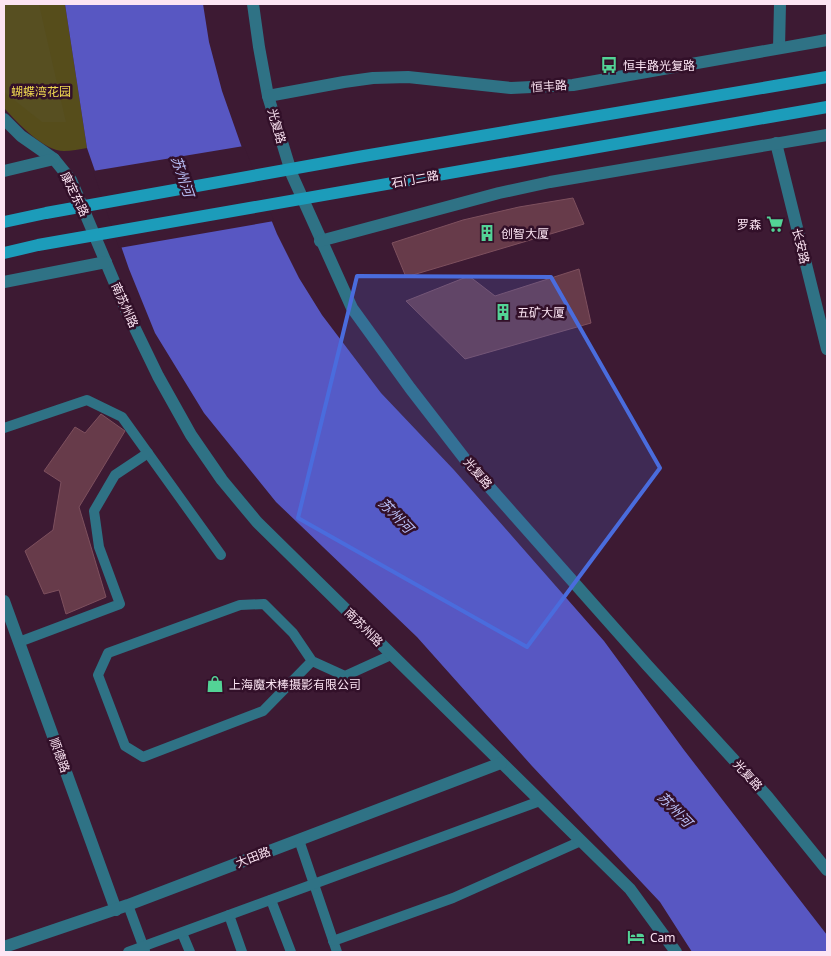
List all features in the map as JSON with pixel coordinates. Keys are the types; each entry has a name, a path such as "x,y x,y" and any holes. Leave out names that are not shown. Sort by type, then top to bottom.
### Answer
{"main road":[{"path":"4,222 368,155 827,77"},
{"name":"石门二路","path":"4,253 58,241 827,106"}],"street":[{"name":"光复路","path":"253,4 268,96 292,175 320,241 352,308 468,463 647,665 767,796 827,870"},
{"path":"779,48 780,4"},
{"name":"恒丰路","path":"268,96 373,78 417,78 511,88 573,85 827,40"},
{"name":"康定东路","path":"4,119 21,136 54,159 71,180 106,262"},
{"path":"320,241 499,193 550,182 827,135"},
{"name":"长安路","path":"776,143 827,349"},
{"path":"4,171 54,159"},
{"path":"4,282 106,262"},
{"name":"南苏州路","path":"106,262 127,312 158,376 191,435 222,480 257,522 630,889 676,952"},
{"name":"顺德路","path":"4,601 122,907"},
{"name":"大田路","path":"4,947 122,907 501,763"}],"lane":[{"path":"4,428 88,400 122,417 221,555"},
{"path":"19,642 120,604 99,547 94,511 115,475 148,453"},
{"path":"312,662 263,711 144,757 125,746 98,674 108,653 240,605 264,604 293,633 312,662 345,676 391,655"},
{"path":"128,952 144,950 182,932 540,801"},
{"path":"299,840 337,952"},
{"path":"333,941 453,898 581,841"},
{"path":"271,900 291,952"},
{"path":"122,907 144,950"},
{"path":"229,915 242,952"},
{"path":"182,932 190,952"}],"highlighted area":[{"path":"357,276 551,277 660,468 527,647 298,518"}],"green space":[{"name":"蝴蝶湾花园","path":"4,4 65,4 87,148 64,151 56,150 31,135 4,108"},
{"path":"4,4 39,4 66,122 42,122 4,92"}],"water":[{"name":"苏州河","path":"65,4 203,4 209,42 222,91 241,145 277,234 299,278 322,315 381,393 454,470 604,641 684,750 827,935 827,952 692,952 660,902 532,766 417,637 276,502 204,413 155,333 129,269 87,148"}],"pier":[{"path":"244,146 274,221 119,248 93,171"}],"building":[{"name":"创智大厦","path":"573,198 584,224 406,277 392,243 463,220 519,207"},
{"name":"五矿大厦","path":"579,269 591,323 465,359 406,301 469,276 495,296"},
{"path":"101,414 125,431 79,507 106,597 66,614 59,590 44,594 25,551 53,530 61,482 44,471 75,427 85,433"}],"place":[{"name":"恒丰路光复路","path":"609,65"},
{"name":"罗森","path":"775,224"},
{"name":"创智大厦","path":"487,233"},
{"name":"五矿大厦","path":"503,312"},
{"name":"上海魔术棒摄影有限公司","path":"215,684"},
{"name":"Cam","path":"636,937"}]}
